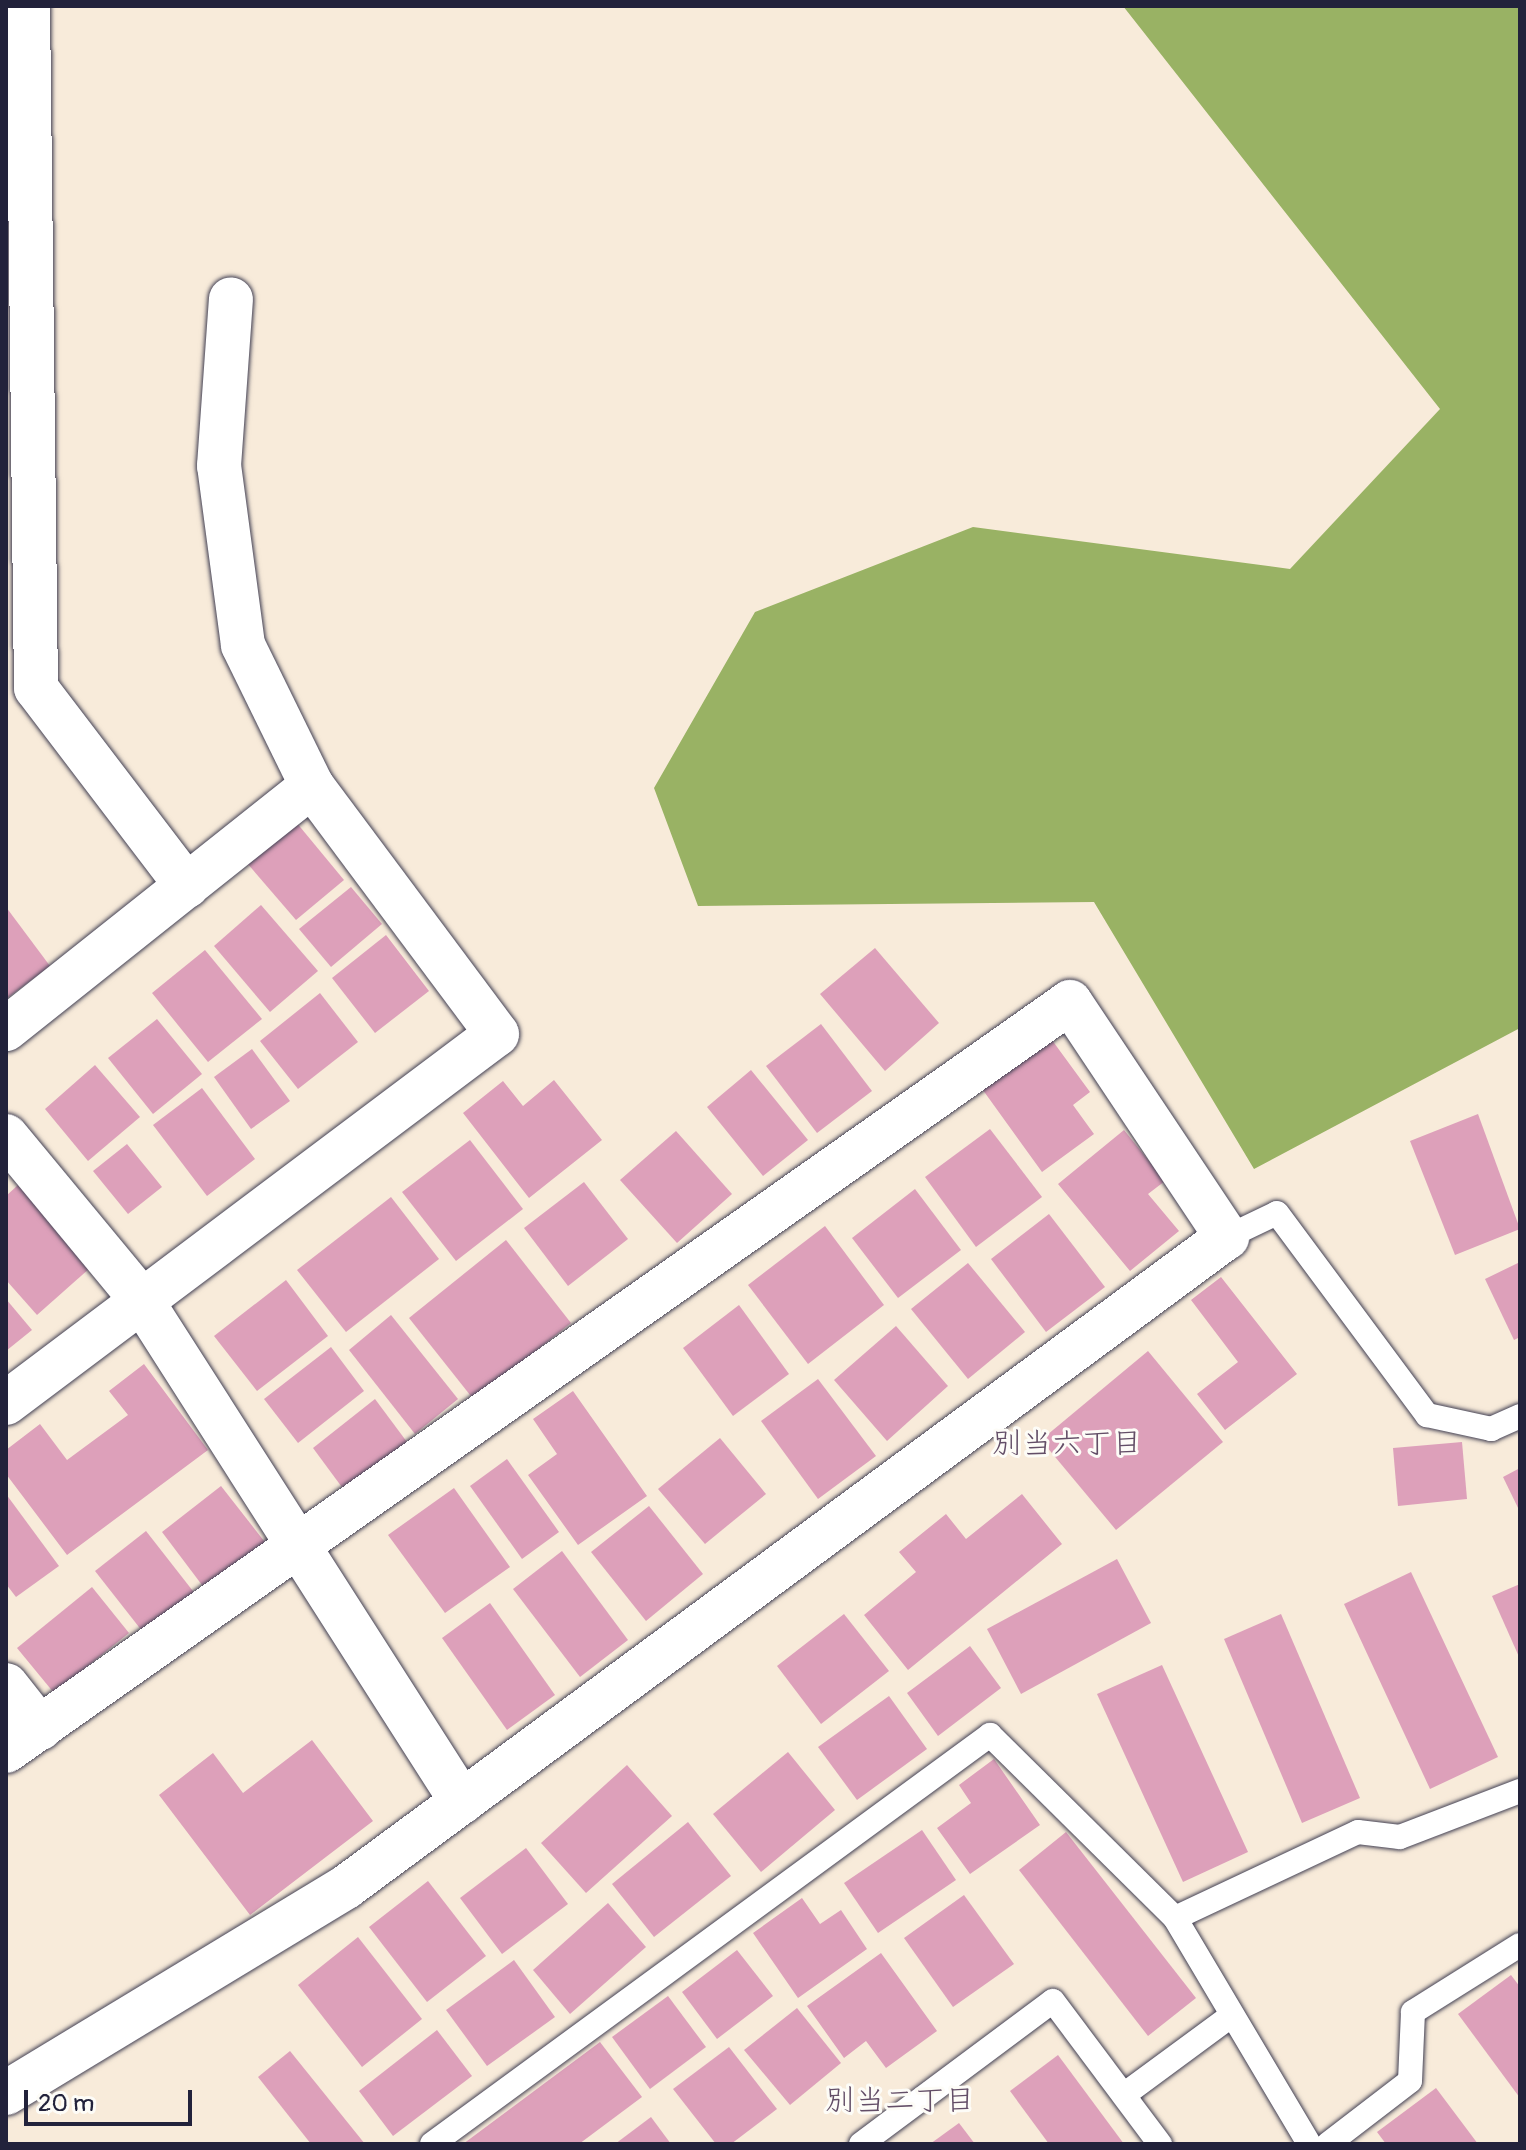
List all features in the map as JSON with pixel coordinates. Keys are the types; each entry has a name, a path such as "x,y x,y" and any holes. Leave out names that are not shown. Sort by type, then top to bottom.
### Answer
{"street":[{"path":"28,6 36,688 187,886"},
{"path":"6,1403 140,1298 497,1034 312,786 243,645 219,466 231,299"},
{"path":"6,1029 312,786"},
{"path":"6,1685 23,1740 304,1548 1070,1002 1227,1237 346,1887 7,2092"},
{"path":"6,1136 140,1298 304,1548 462,1802"}],"lane":[{"path":"1227,1237 1277,1213 1427,1415 1491,1429 1520,1416"},
{"path":"432,2144 990,1735 1175,1918 1309,2144"},
{"path":"1175,1918 1358,1832 1400,1837 1520,1791"},
{"path":"1328,2144 1410,2081 1413,2012 1520,1945"},
{"path":"861,2144 1053,2001 1160,2144"},
{"path":"1125,2094 1232,2015"}],"green space":[{"path":"1123,6 1520,6 1520,1028 1254,1169 1094,902 698,906 654,788 755,612 973,527 1290,569 1440,409"}],"building":[{"path":"296,822 344,880 296,920 247,863"},
{"path":"351,887 382,924 331,967 299,929"},
{"path":"261,905 318,971 270,1012 214,946"},
{"path":"6,907 50,966 6,999"},
{"path":"386,935 429,991 375,1033 332,978"},
{"path":"875,948 939,1023 885,1071 820,994"},
{"path":"205,950 262,1019 208,1062 152,993"},
{"path":"320,993 358,1042 298,1089 260,1041"},
{"path":"157,1019 202,1074 153,1114 108,1058"},
{"path":"821,1024 872,1091 817,1133 766,1066"},
{"path":"1049,1036 1090,1092 1073,1105 1094,1134 1042,1172 980,1086"},
{"path":"252,1049 290,1101 251,1129 214,1077"},
{"path":"95,1065 140,1117 88,1161 45,1109"},
{"path":"751,1070 808,1140 763,1176 707,1107"},
{"path":"554,1080 602,1140 529,1198 463,1113 503,1081 523,1106"},
{"path":"202,1088 255,1159 207,1196 153,1125"},
{"path":"1478,1114 1520,1229 1455,1255 1410,1141"},
{"path":"990,1129 1042,1197 976,1247 925,1177"},
{"path":"1124,1130 1165,1181 1148,1194 1179,1231 1130,1271 1058,1184"},
{"path":"676,1131 732,1194 677,1243 620,1180"},
{"path":"470,1140 523,1209 456,1261 402,1192"},
{"path":"127,1144 162,1187 128,1214 93,1171"},
{"path":"584,1182 628,1239 568,1286 524,1228"},
{"path":"18,1185 90,1268 37,1315 6,1280 6,1196"},
{"path":"915,1189 961,1250 898,1298 852,1238"},
{"path":"391,1197 439,1259 346,1332 297,1270"},
{"path":"1049,1214 1105,1287 1046,1332 991,1259"},
{"path":"825,1226 884,1305 808,1364 748,1285"},
{"path":"506,1240 571,1323 474,1400 409,1318"},
{"path":"1520,1262 1520,1337 1514,1340 1485,1279"},
{"path":"968,1263 1025,1332 968,1379 911,1309"},
{"path":"1221,1277 1297,1374 1225,1430 1197,1394 1238,1362 1191,1300"},
{"path":"286,1280 328,1336 257,1391 214,1336"},
{"path":"6,1299 32,1330 6,1351"},
{"path":"739,1305 789,1374 733,1416 683,1348"},
{"path":"391,1315 458,1399 415,1434 349,1350"},
{"path":"896,1326 948,1386 887,1441 834,1380"},
{"path":"331,1347 364,1391 298,1443 264,1399"},
{"path":"1148,1351 1223,1442 1116,1530 1041,1440"},
{"path":"144,1364 208,1450 67,1555 6,1474 6,1450 40,1424 67,1460 128,1415 109,1391"},
{"path":"818,1379 876,1456 818,1499 761,1421"},
{"path":"573,1391 647,1496 578,1545 528,1475 557,1454 533,1419"},
{"path":"375,1399 407,1442 344,1490 313,1448"},
{"path":"720,1438 766,1494 705,1544 658,1489"},
{"path":"1462,1442 1467,1499 1398,1506 1393,1448"},
{"path":"507,1459 559,1532 522,1559 470,1486"},
{"path":"1520,1468 1520,1512 1503,1477"},
{"path":"221,1486 268,1546 208,1593 162,1532"},
{"path":"454,1488 510,1567 445,1613 388,1535"},
{"path":"6,1494 59,1566 16,1597 6,1584"},
{"path":"1022,1494 1062,1544 908,1670 864,1615 916,1572 899,1552 946,1514 966,1539"},
{"path":"649,1506 703,1574 646,1621 591,1552"},
{"path":"146,1531 196,1595 146,1636 95,1571"},
{"path":"562,1551 628,1640 580,1677 513,1589"},
{"path":"1117,1559 1151,1623 1021,1694 987,1629"},
{"path":"1411,1572 1498,1757 1430,1789 1344,1604"},
{"path":"1520,1584 1520,1659 1492,1596"},
{"path":"92,1587 129,1633 54,1693 17,1648"},
{"path":"490,1603 555,1695 507,1730 442,1638"},
{"path":"844,1614 889,1671 821,1724 777,1666"},
{"path":"1281,1614 1360,1798 1302,1823 1224,1639"},
{"path":"970,1646 1001,1688 938,1736 907,1693"},
{"path":"1162,1665 1248,1852 1183,1882 1097,1694"},
{"path":"889,1696 927,1749 857,1800 818,1747"},
{"path":"312,1740 373,1821 250,1915 159,1795 213,1753 243,1793"},
{"path":"788,1752 835,1810 761,1872 713,1814"},
{"path":"994,1759 1040,1825 970,1874 937,1828 971,1803 959,1785"},
{"path":"627,1765 672,1816 586,1893 541,1843"},
{"path":"688,1822 731,1876 654,1937 612,1884"},
{"path":"922,1830 956,1880 878,1933 844,1883"},
{"path":"1066,1832 1196,1998 1148,2036 1019,1870"},
{"path":"526,1848 568,1904 502,1954 460,1898"},
{"path":"428,1881 486,1956 427,2002 369,1927"},
{"path":"964,1895 1014,1964 953,2007 904,1938"},
{"path":"802,1898 820,1924 841,1910 867,1949 798,1998 753,1933"},
{"path":"608,1903 646,1947 570,2014 533,1970"},
{"path":"358,1937 422,2019 362,2067 298,1985"},
{"path":"737,1950 773,1996 717,2039 682,1992"},
{"path":"881,1953 937,2031 886,2068 866,2041 844,2058 807,2006"},
{"path":"514,1960 555,2017 487,2066 446,2010"},
{"path":"1511,1975 1520,1987 1520,2098 1458,2014"},
{"path":"668,1996 706,2047 650,2089 612,2037"},
{"path":"797,2008 841,2063 790,2105 744,2050"},
{"path":"437,2030 472,2076 393,2136 359,2091"},
{"path":"600,2042 642,2097 579,2144 463,2144"},
{"path":"729,2047 777,2109 731,2144 716,2144 673,2089"},
{"path":"290,2051 365,2144 311,2144 258,2077"},
{"path":"1058,2055 1124,2144 1049,2144 1010,2091"},
{"path":"1436,2088 1478,2144 1386,2144 1377,2132"},
{"path":"651,2117 671,2144 615,2144"},
{"path":"959,2123 975,2144 930,2144"}],"district":[{"name":"別当六丁目","path":"1067,1444"},
{"name":"別当二丁目","path":"900,2101"}]}
